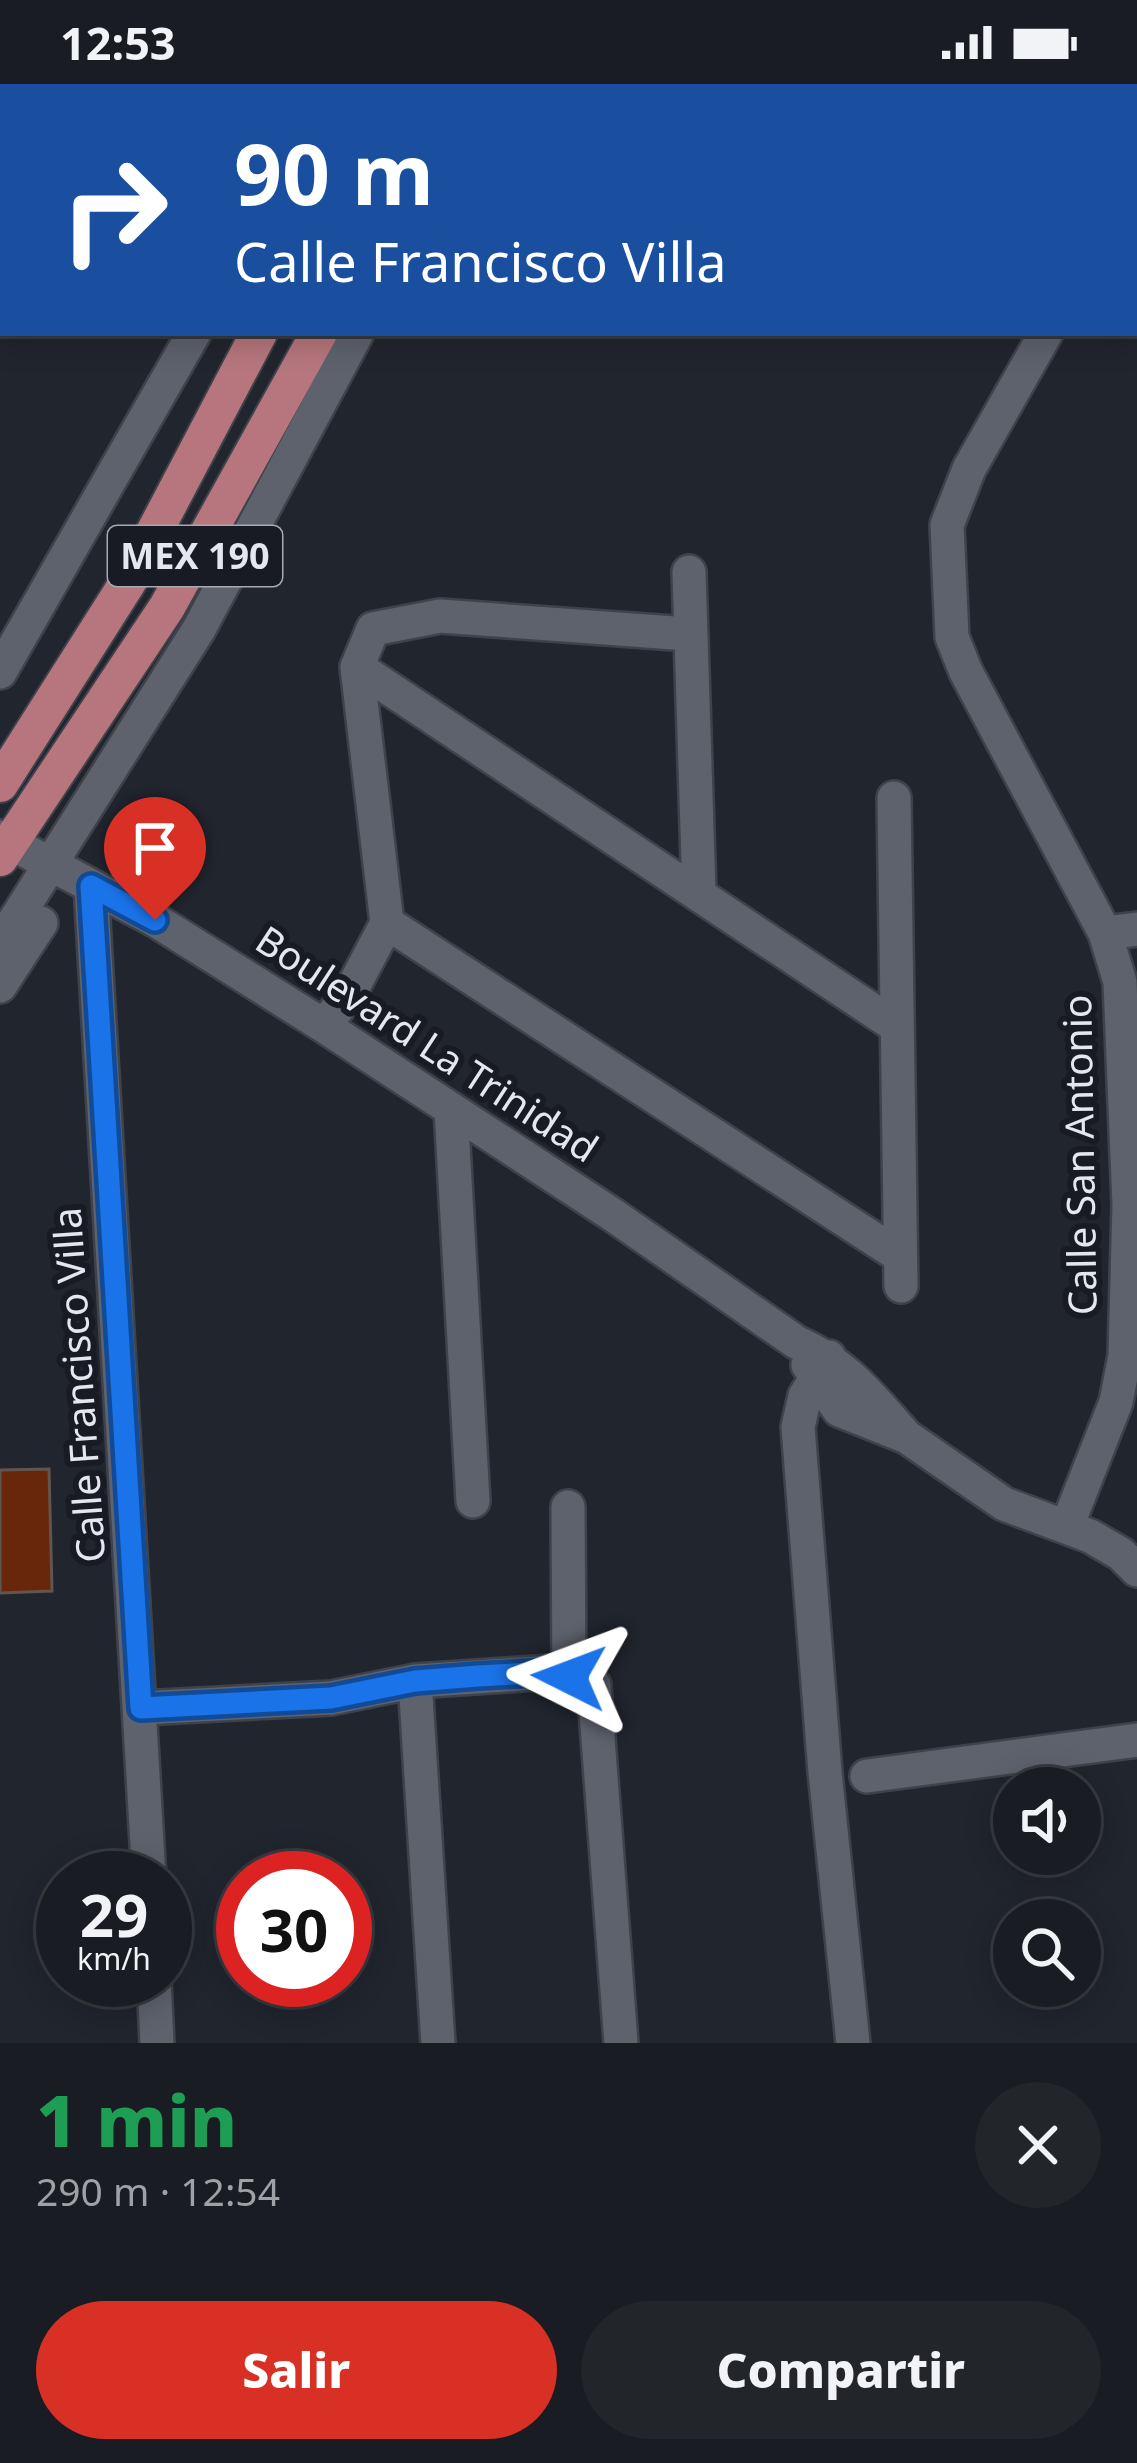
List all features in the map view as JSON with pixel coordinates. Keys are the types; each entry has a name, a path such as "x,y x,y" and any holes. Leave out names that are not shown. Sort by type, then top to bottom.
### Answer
{"main road":[{"name":"MEX 190","path":"0,784 128,582 257,336"},
{"name":"MEX 190","path":"4,846 167,607 332,338"}],"street":[{"path":"0,672 192,336"},
{"name":"Calle San Antonio","path":"1044,336 969,469 946,525 952,637 966,672 1121,931 1133,1203 1125,1356 1115,1402 1067,1526"},
{"path":"0,986 71,876 199,629 332,338"},
{"path":"689,572 699,893"},
{"path":"324,1026 351,991 387,923 357,667 373,629 440,616 688,634"},
{"path":"357,667 896,1026"},
{"path":"387,923 900,1271 895,798"},
{"name":"Boulevard La Trinidad","path":"4,846 155,920 324,1026 669,1253 796,1342 822,1368 848,1372 907,1437 1004,1504 1067,1526 1121,1555 1137,1570"},
{"path":"0,944 71,876"},
{"name":"Calle Francisco Villa","path":"71,876 141,1708 148,1851"},
{"path":"451,1109 472,1502"},
{"path":"822,1368 798,1427 825,1772 853,2043"},
{"path":"568,1507 581,1681 621,2043"},
{"path":"141,1708 331,1698 415,1681 551,1672 581,1681"},
{"path":"415,1681 438,2043"},
{"path":"867,1775 1137,1740"},
{"path":"155,2007 157,2043"}],"building":[{"path":"49,1469 52,1591 0,1593 0,1470"}],"route":[{"path":"155,920 91,886 141,1708 331,1698 415,1681 478,1676 551,1672 569,1677"}]}
